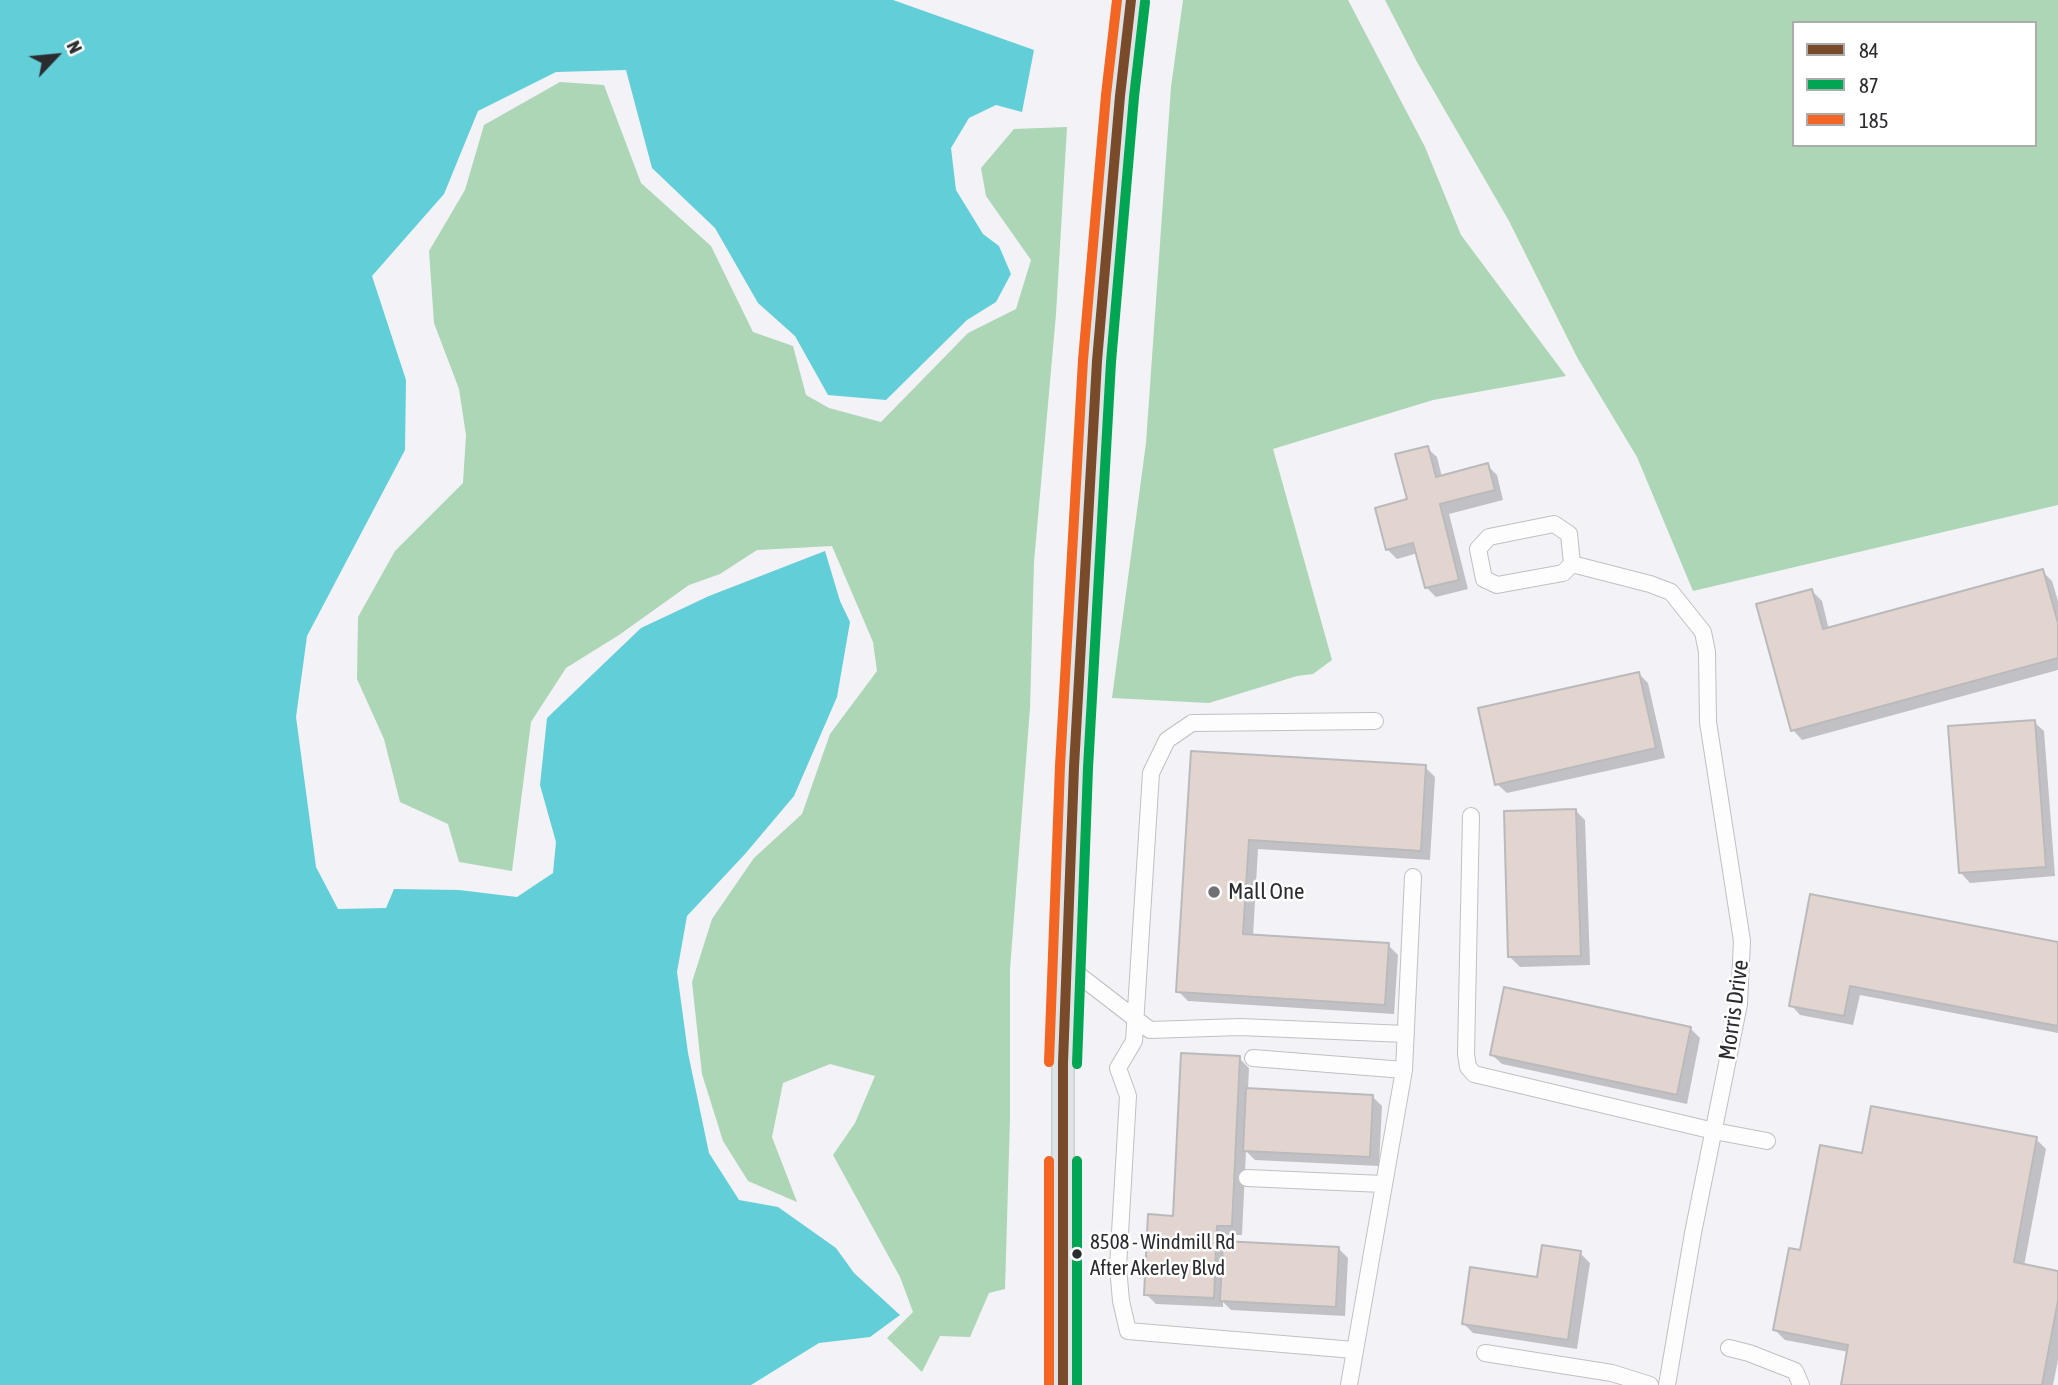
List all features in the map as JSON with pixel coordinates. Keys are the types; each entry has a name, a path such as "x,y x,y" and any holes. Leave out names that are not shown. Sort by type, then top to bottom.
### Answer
{"main road":[{"path":"1063,1385 1063,1063 1074,767 1097,361 1131,0"}],"street":[{"path":"1555,524 1569,534 1573,564 1563,573 1497,585 1483,579 1478,549 1489,537 1555,524"},
{"name":"Morris Drive","path":"1573,564 1671,592 1703,632 1707,652 1709,722 1742,941 1739,1004 1667,1385"},
{"path":"1354,1350 1128,1331 1121,1301 1118,1267 1128,1096 1118,1068 1133,1041 1136,1019 1151,773 1167,740 1192,723 1375,721"},
{"path":"1471,816 1466,1054 1468,1067 1474,1074 1767,1141"},
{"path":"1349,1385 1405,1070 1413,877"},
{"path":"1067,966 1150,1030 1240,1027 1406,1034"},
{"path":"1252,1058 1405,1070"},
{"path":"1247,1178 1383,1184"},
{"path":"1729,1348 1795,1371 1801,1385"},
{"path":"1485,1353 1612,1373 1650,1385"}],"green space":[{"path":"1183,0 1348,0 1425,147 1461,235 1566,376 1433,400 1273,449 1332,660 1313,674 1297,676 1209,703 1112,698 1146,443 1171,87"},
{"path":"1385,0 2058,0 2058,505 1693,591 1637,457 1578,359 1509,221 1417,62"},
{"path":"560,82 604,85 641,183 711,246 753,332 793,346 806,395 829,408 881,422 968,333 1016,309 1031,260 986,196 981,168 1014,129 1067,127 1056,314 1034,562 1030,708 1010,969 1010,1118 1005,1289 989,1293 970,1337 940,1336 922,1372 887,1338 913,1312 900,1277 833,1155 855,1123 875,1076 830,1064 783,1083 772,1137 797,1202 748,1181 723,1141 702,1074 692,982 712,919 754,858 802,814 830,734 877,671 873,642 832,546 757,550 720,574 689,585 619,635 566,668 531,722 512,871 459,862 448,824 400,802 384,739 357,679 358,617 395,551 463,483 466,435 459,389 434,323 429,251 465,190 484,125"}],"water":[{"path":"0,0 893,0 1034,50 1022,112 996,105 969,118 951,148 956,190 983,234 999,246 1011,274 996,302 967,320 886,400 828,395 795,336 758,303 715,228 652,168 626,70 556,72 478,111 444,194 372,276 406,380 405,450 307,636 296,717 316,867 338,909 386,908 394,889 459,890 517,897 553,873 556,842 540,785 547,718 641,628 709,596 825,551 840,601 850,622 837,697 794,796 687,916 677,972 688,1053 709,1153 739,1200 778,1207 836,1248 854,1273 900,1315 870,1337 819,1343 751,1385 0,1385"}],"building":[{"path":"1428,446 1436,477 1488,463 1495,490 1440,504 1459,580 1425,588 1413,543 1386,550 1375,508 1407,499 1395,454"},
{"path":"2043,569 2058,623 2058,658 1791,731 1756,604 1812,589 1823,629"},
{"path":"1639,672 1656,748 1495,785 1478,708"},
{"path":"2035,720 2046,867 1959,873 1948,726"},
{"name":"Mall One","path":"1191,751 1426,765 1421,851 1249,840 1243,934 1389,943 1385,1005 1176,992"},
{"path":"1576,809 1581,956 1508,957 1504,811"},
{"path":"1810,894 2058,942 2058,1026 1850,986 1844,1016 1789,1006"},
{"path":"1504,987 1691,1027 1677,1095 1490,1055"},
{"path":"1181,1053 1240,1056 1232,1226 1217,1226 1214,1298 1144,1295 1148,1214 1173,1216"},
{"path":"1246,1088 1373,1095 1370,1157 1243,1151"},
{"path":"1871,1106 2037,1137 2014,1262 2058,1271 2058,1301 2042,1385 1841,1385 1848,1345 1773,1330 1789,1248 1800,1250 1820,1145 1862,1153"},
{"path":"1223,1241 1339,1247 1336,1307 1220,1301"},
{"path":"1542,1245 1581,1251 1568,1340 1462,1324 1470,1267 1537,1277"}],"transit line":[{"name":"185","path":"1049,1062 1060,766 1083,360 1117,0"},
{"name":"84","path":"1063,1385 1063,1063 1074,767 1097,361 1131,0"},
{"name":"87","path":"1077,1064 1088,768 1111,362 1145,2"},
{"name":"185","path":"1049,1161 1049,1385"},
{"name":"87","path":"1077,1161 1077,1385"}],"place":[{"name":"Mall One","path":"1214,892"},
{"name":"8508 - Windmill Rd After Akerley Blvd","path":"1077,1254"}]}
